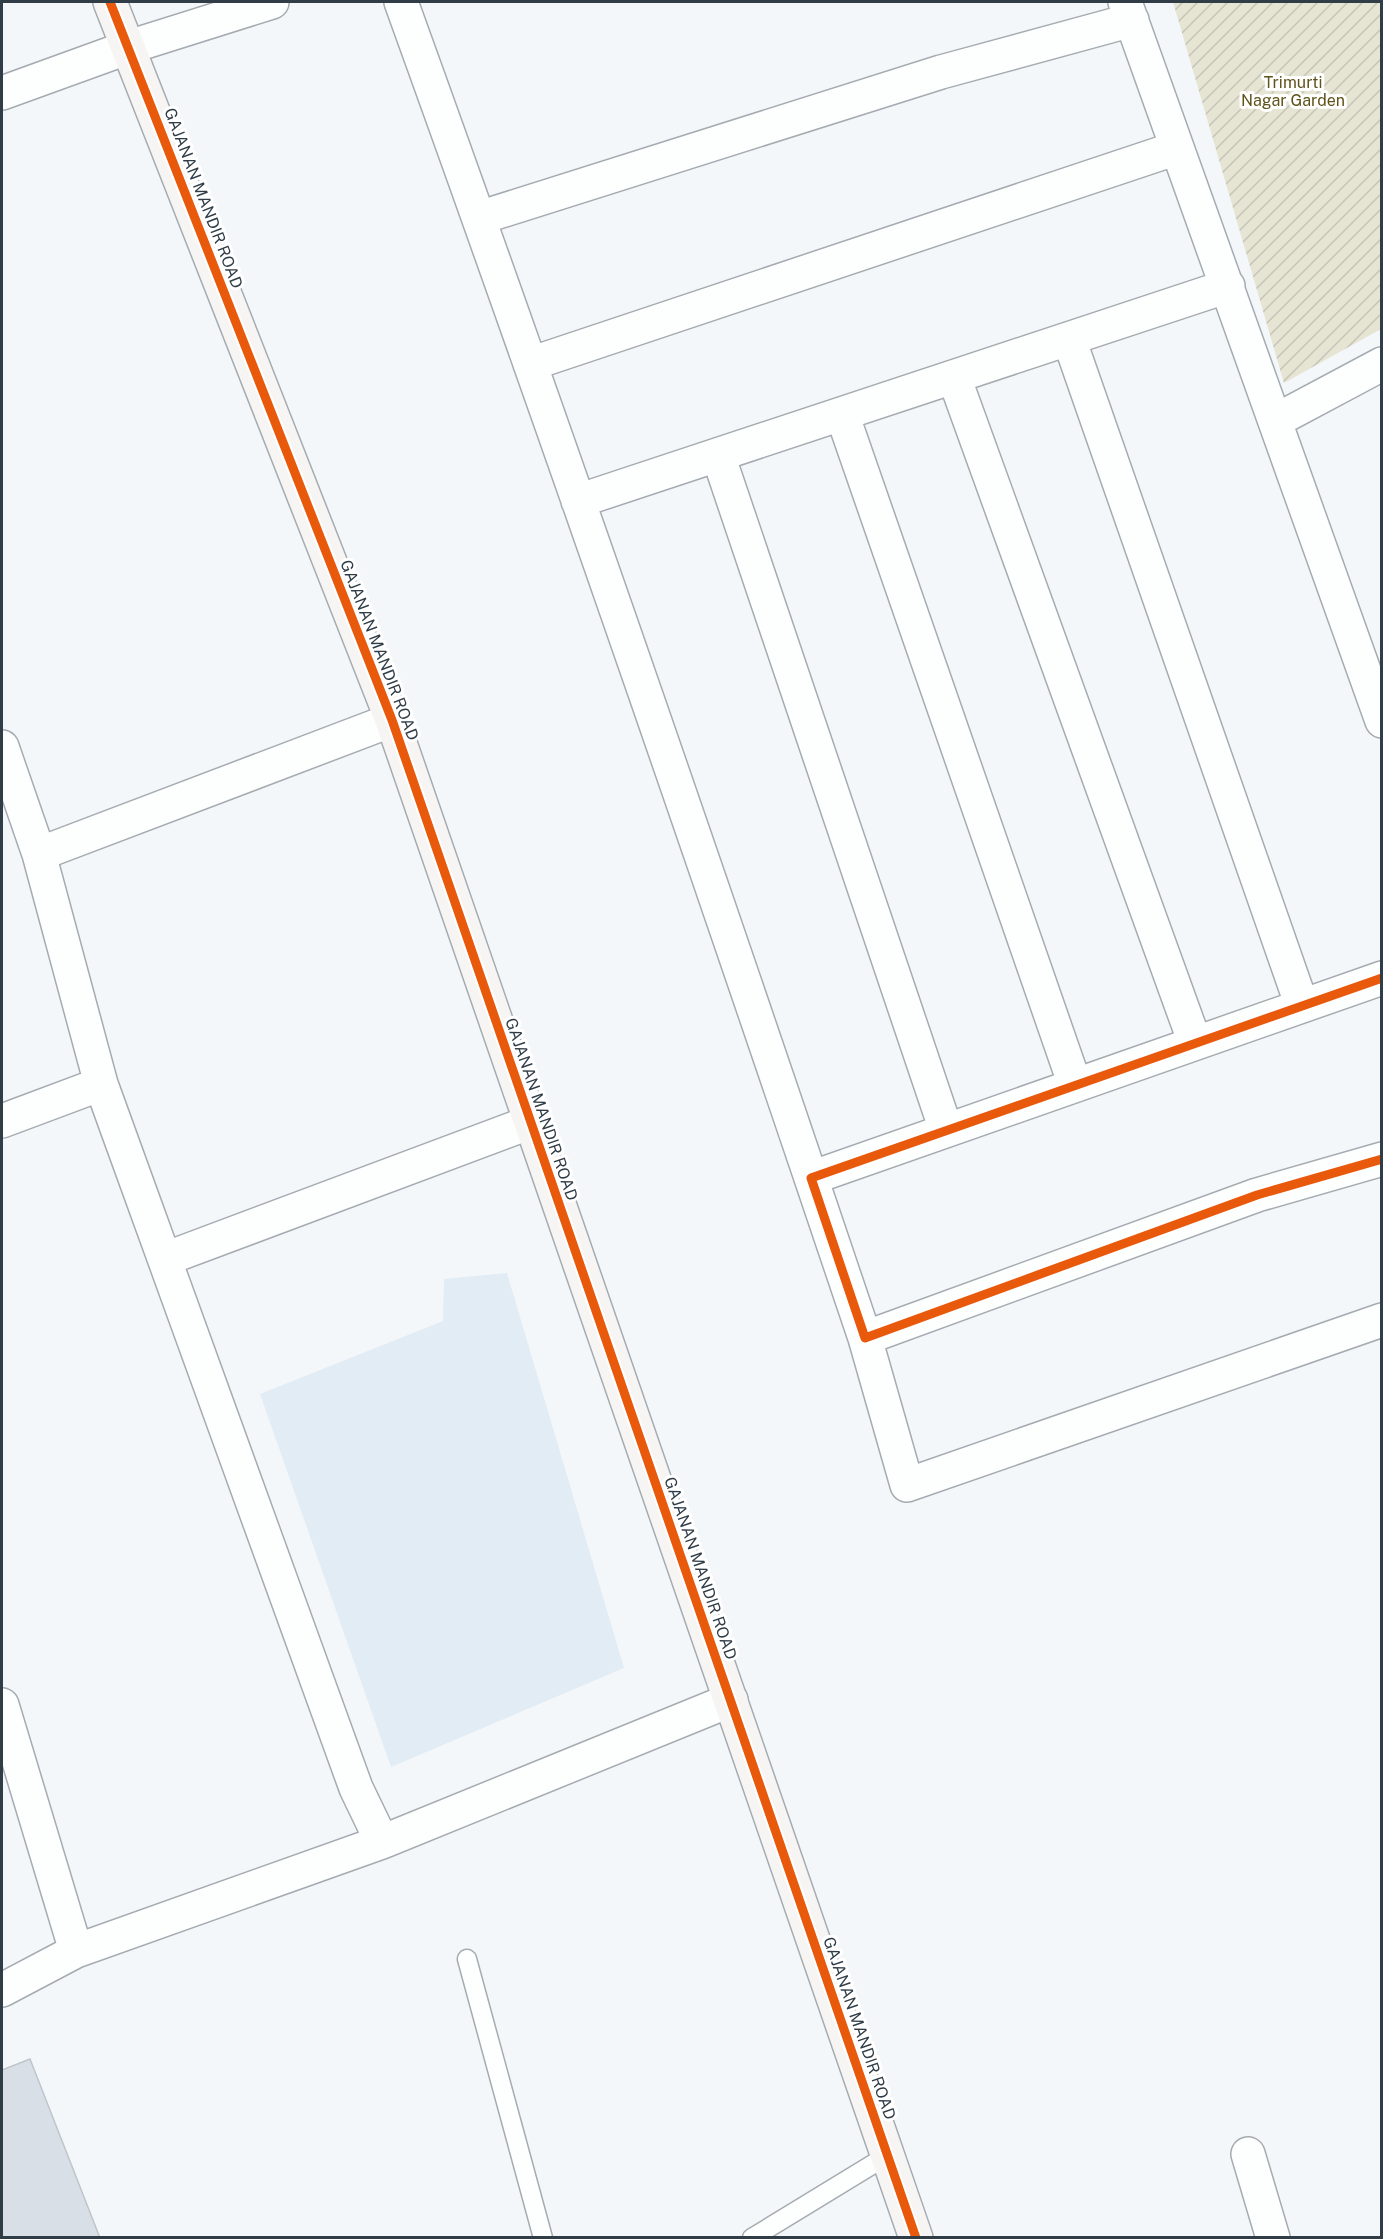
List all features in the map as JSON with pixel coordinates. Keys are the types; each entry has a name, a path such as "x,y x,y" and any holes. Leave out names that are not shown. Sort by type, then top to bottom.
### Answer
{"street":[{"name":"GAJANAN MANDIR ROAD","path":"110,2 392,720 916,2238"},
{"path":"2,93 129,47 272,2"},
{"path":"401,2 479,218 727,930 864,1338 907,1485 1382,1320"},
{"path":"479,218 1129,11 1382,722"},
{"path":"530,364 1177,148"},
{"path":"578,501 1228,286"},
{"path":"1069,339 1302,1006"},
{"path":"1275,421 1382,364"},
{"path":"954,377 1195,1043"},
{"path":"842,414 1075,1084"},
{"path":"718,455 945,1130"},
{"path":"39,854 392,720"},
{"path":"2,747 39,854 101,1084 356,1788 382,1842"},
{"path":"811,1178 1382,978"},
{"path":"2,1121 101,1084"},
{"path":"165,1259 531,1122"},
{"path":"864,1338 1257,1195 1382,1159"},
{"path":"2,1990 76,1951 382,1842 731,1700"},
{"path":"2,1705 76,1951"},
{"path":"1248,2154 1273,2238"}],"lane":[{"path":"467,1959 543,2238"},
{"path":"752,2238 888,2155"}],"shaded area":[{"path":"507,1273 624,1668 391,1767 260,1394 443,1321 444,1279"}],"green space":[{"name":"Trimurti Nagar Garden","path":"1173,2 1381,2 1381,329 1284,383"}],"building":[{"path":"30,2059 100,2238 2,2238 2,2070"}],"cycle path":[{"path":"110,2 392,720 916,2238"},
{"path":"1382,978 811,1178 865,1338 1257,1195 1382,1159"}]}
